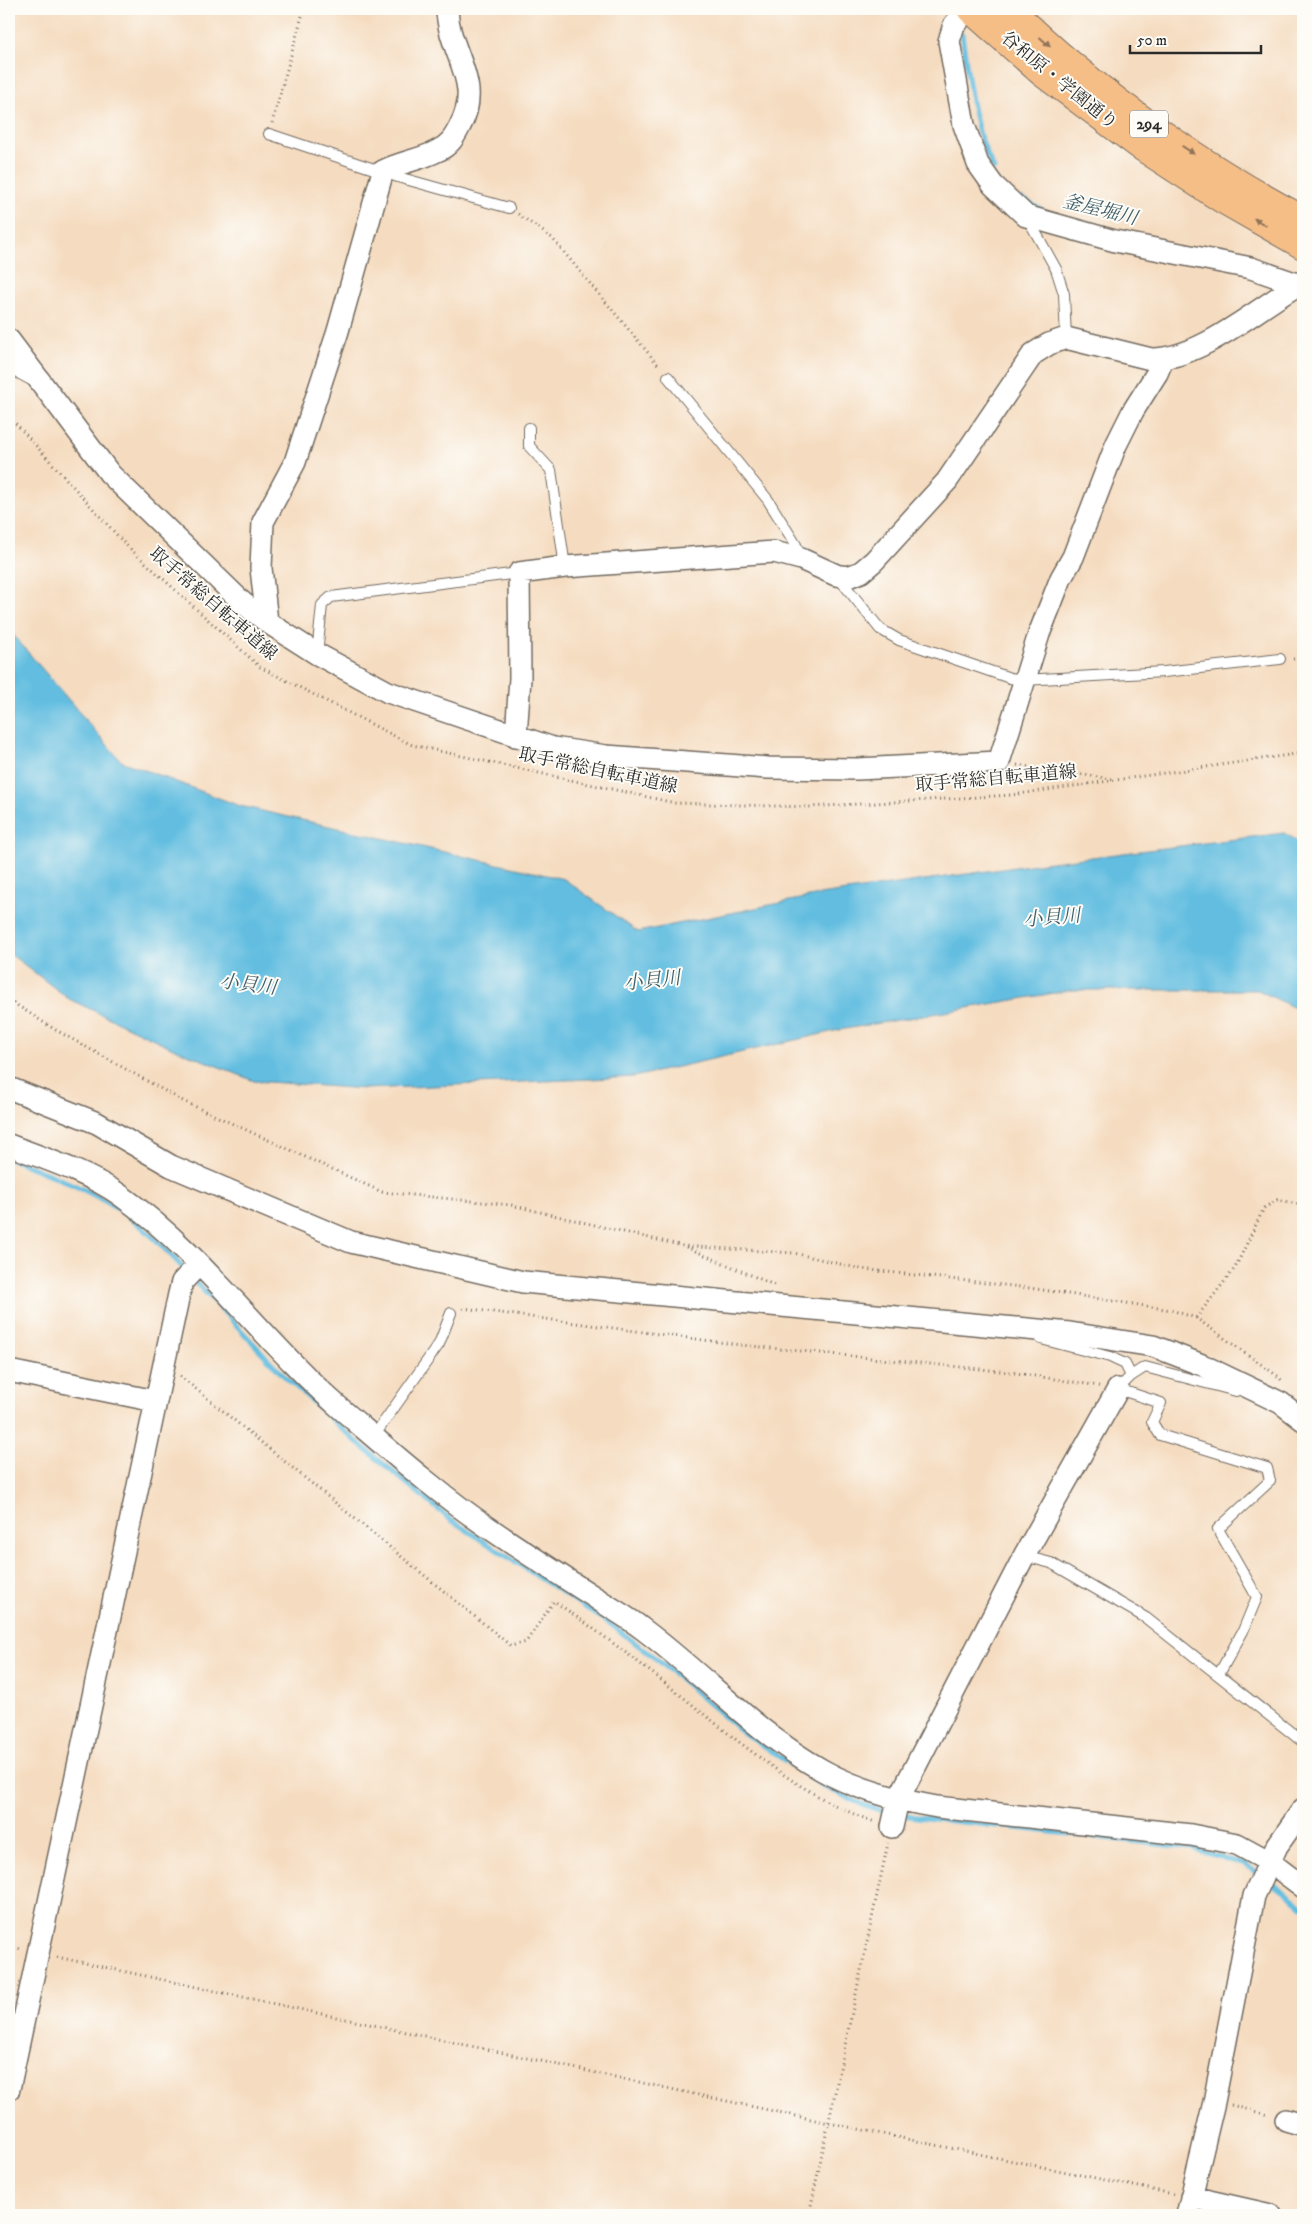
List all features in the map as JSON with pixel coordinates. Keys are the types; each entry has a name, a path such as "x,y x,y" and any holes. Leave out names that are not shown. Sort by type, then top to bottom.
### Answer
{"highway":[{"name":"谷和原・学園通り","path":"970,9 1042,72 1142,146 1221,198 1303,245"},
{"name":"谷和原・学園通り","path":"1009,9 1066,61 1150,125 1227,175 1303,220"}],"street":[{"path":"267,622 261,568 264,522 295,462 338,331 383,171 437,152 451,142 466,116 469,87 448,24 447,9"},
{"path":"970,9 954,24 949,41 964,124 978,164 993,185 1026,216 1115,241 1251,268 1302,284"},
{"path":"516,736 520,678 519,573 565,567 774,552 801,559 836,575 848,576 861,572 874,561 947,480 1033,354 1049,344 1066,338 1151,359 1162,359 1201,346 1302,284"},
{"path":"9,340 40,384 110,474 244,603 267,622 317,654 388,692 553,748 597,755 706,764 857,768 999,762 1039,634 1061,578 1073,557 1116,445 1133,410 1157,373 1162,359"},
{"path":"9,1088 97,1123 171,1166 351,1242 524,1282 1070,1333 1153,1346 1202,1365 1291,1410"},
{"path":"9,1144 69,1168 117,1193 164,1230 199,1264 273,1343 338,1406 487,1527 643,1629 778,1740 822,1770 859,1787 895,1815 937,1807 1191,1835 1237,1844 1266,1871 1303,1887"},
{"path":"9,2089 182,1282 199,1264"},
{"path":"9,1371 155,1401"},
{"path":"895,1815 1024,1556 1125,1382"},
{"path":"1271,2215 1189,2206 1214,2102 1254,1896 1276,1846 1303,1809"}],"lane":[{"path":"270,134 456,194 509,208"},
{"path":"1026,216 1059,277 1064,294 1066,338"},
{"path":"9,365 20,374 40,384"},
{"path":"668,377 768,500 796,545 801,559"},
{"path":"529,428 529,446 551,470 565,567"},
{"path":"317,654 322,605 331,597 519,573"},
{"path":"836,575 880,629 899,640 1010,678 1024,680 1164,672 1280,659"},
{"path":"374,1436 440,1344 451,1313"},
{"path":"991,1326 1110,1357 1125,1364 1125,1382"},
{"path":"1125,1382 1145,1367 1291,1410"},
{"path":"1125,1382 1161,1403 1152,1422 1160,1435 1266,1468 1270,1481 1218,1529 1257,1597 1243,1630 1219,1674"},
{"path":"1024,1556 1051,1563 1146,1618 1303,1742"}],"path":[{"path":"270,134 304,9"},
{"path":"509,208 552,238 668,377"},
{"name":"取手常総自転車道線","path":"9,416 126,545 260,668 412,745 675,803 809,807 1012,795 1303,753"},
{"path":"999,762 1118,779"},
{"path":"9,1000 54,1029 183,1101 382,1192 511,1205 683,1246 794,1253 861,1269 1030,1288 1171,1310 1196,1318 1279,1377 1292,1395 1291,1410"},
{"path":"1196,1318 1235,1268 1264,1208 1277,1200 1303,1205"},
{"path":"683,1246 782,1289"},
{"path":"451,1313 465,1307 741,1345 1125,1382"},
{"path":"164,1363 511,1646 526,1642 554,1601 603,1635 762,1761 819,1796 860,1817 895,1815 809,2215"},
{"path":"9,1946 829,2123 1189,2206"},
{"path":"1214,2102 1295,2122"}],"water":[{"name":"小貝川","path":"9,630 121,761 240,806 564,879 638,932 819,895 1044,863 1284,833 1303,844 1303,1012 1258,990 1072,990 839,1030 634,1077 365,1089 254,1081 175,1049 69,999 9,953"}],"waterway":[{"name":"釜屋堀川","path":"962,34 976,120 994,169"},
{"name":"釜屋堀川","path":"1022,199 1043,211"},
{"name":"釜屋堀川","path":"1209,249 1237,255"},
{"path":"9,1158 78,1187 118,1209 145,1230 186,1271"},
{"path":"192,1278 282,1374 351,1437 451,1520 609,1623 659,1661 745,1734 823,1786 861,1804 891,1813"},
{"path":"899,1815 1192,1848 1246,1865 1258,1874"},
{"path":"1267,1880 1303,1906"}]}
